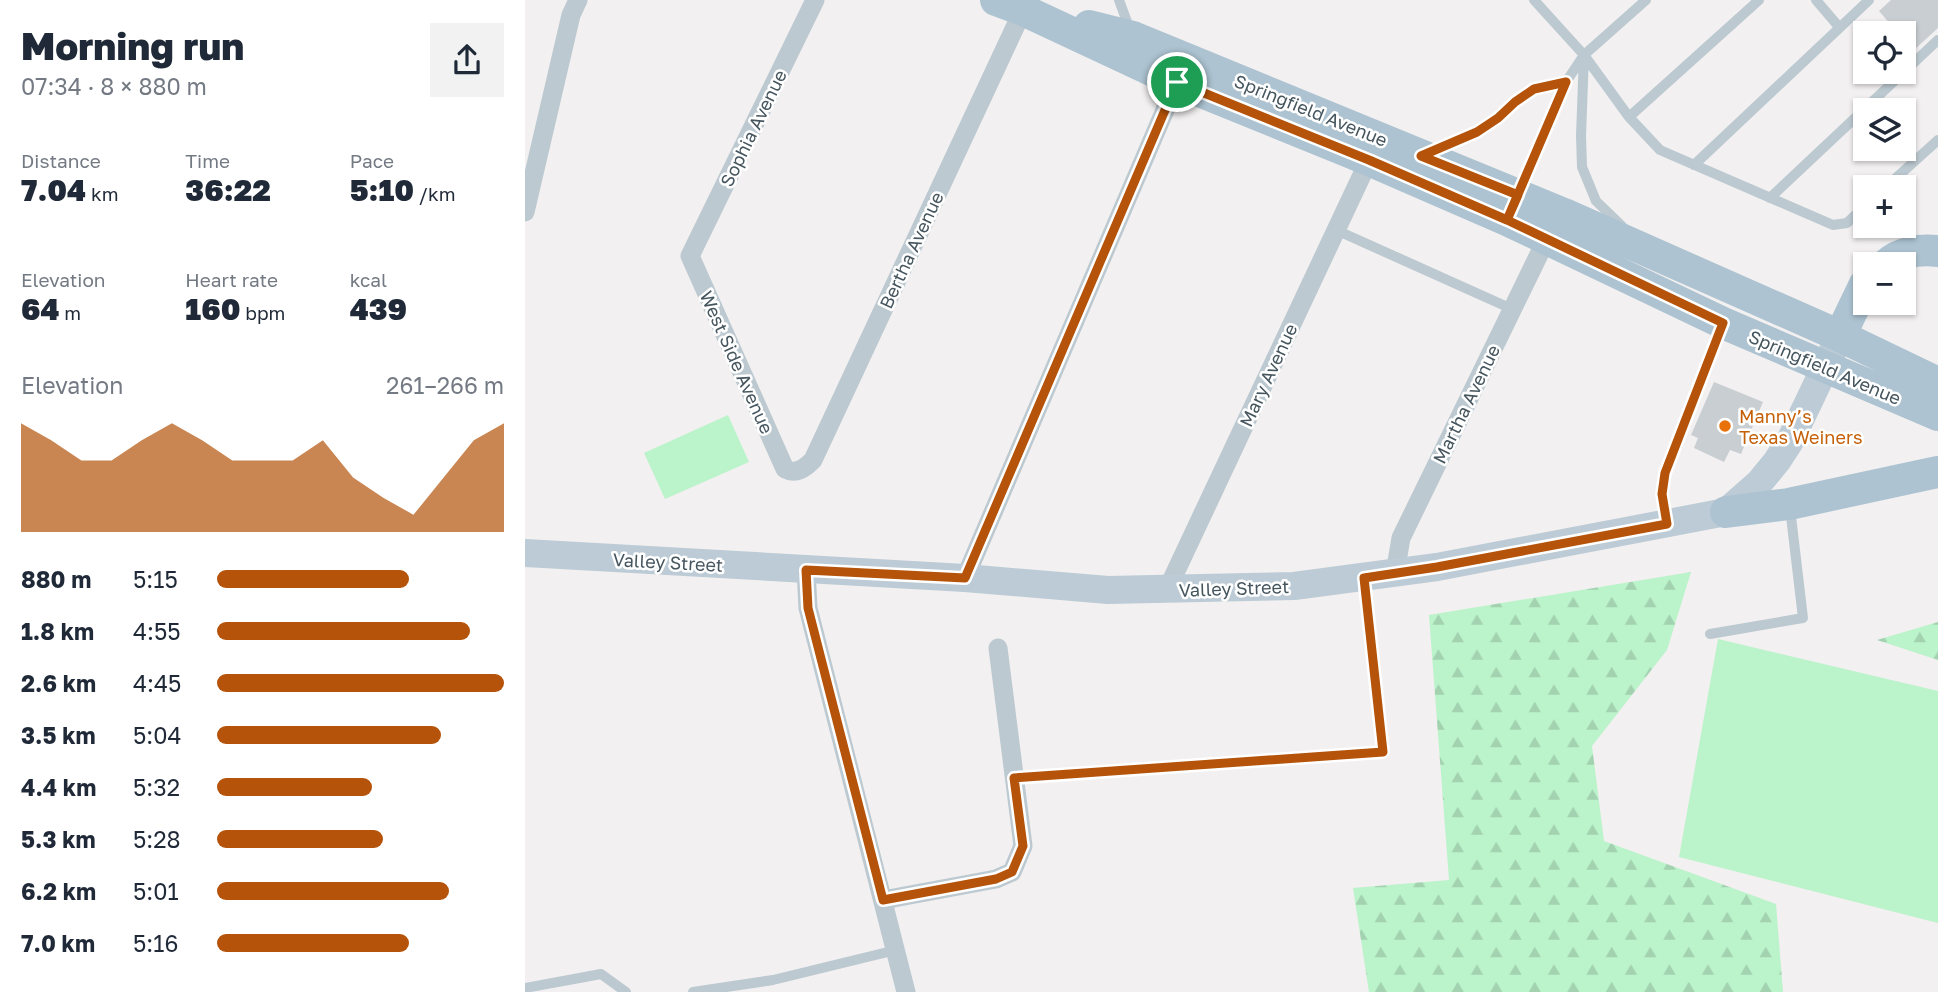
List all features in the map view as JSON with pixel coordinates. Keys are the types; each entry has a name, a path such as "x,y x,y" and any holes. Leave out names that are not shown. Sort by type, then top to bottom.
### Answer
{"main road":[{"name":"Springfield Avenue","path":"1014,3 1133,37 1421,156 1513,208 1547,238 1723,323 1938,415"},
{"name":"Springfield Avenue","path":"1014,3 1177,82 1369,160 1647,251 1840,336 1938,383"},
{"path":"1915,252 1938,251"},
{"path":"1840,336 1853,309"},
{"name":"Valley Street","path":"525,553 965,578 1108,590 1294,586 1437,567 1726,512 1759,483 1790,441 1840,336"},
{"path":"1726,512 1789,504 1938,472"}],"street":[{"path":"526,206 571,15 577,0"},
{"name":"Sophia Avenue","path":"690,256 815,0"},
{"name":"Bertha Avenue","path":"785,469 799,470 813,460 1014,3"},
{"path":"965,578 1177,82"},
{"name":"Mary Avenue","path":"1167,590 1369,160"},
{"name":"Martha Avenue","path":"1395,573 1401,538 1547,238"},
{"name":"West Side Avenue","path":"690,256 785,469"},
{"path":"806,570 808,608 906,992"},
{"path":"883,900 996,879 1012,872 1023,846 998,648"}],"lane":[{"path":"1119,0 1133,37"},
{"path":"1534,0 1584,55 1629,117 1660,150 1833,225 1847,223 1853,217"},
{"path":"1513,208 1566,82 1584,55 1646,0"},
{"path":"1629,117 1759,0"},
{"path":"1816,0 1839,27"},
{"path":"1694,165 1870,0"},
{"path":"1770,198 1936,37"},
{"path":"1584,55 1582,167 1596,201 1647,251"},
{"path":"1421,156 1477,132 1534,89 1566,82"},
{"path":"1900,175 1938,140"},
{"path":"1336,230 1512,309"},
{"path":"1667,524 1662,494 1665,473 1723,323"},
{"path":"1710,634 1803,618 1789,504"},
{"path":"1014,778 1383,752 1364,578"},
{"path":"693,992 773,980 896,950"},
{"path":"525,988 601,974 626,992"}],"green space":[{"path":"728,415 749,462 665,499 644,453"},
{"path":"1691,572 1667,650 1592,746 1604,841 1776,904 1783,992 1369,992 1353,888 1449,880 1429,615"},
{"path":"1938,622 1938,660 1877,640"},
{"path":"1718,639 1938,691 1938,923 1679,857"}],"building":[{"path":"1891,0 1938,0 1938,28 1916,48 1916,21 1888,21 1879,11"},
{"path":"1714,382 1763,402 1741,454 1730,450 1724,462 1694,448 1698,438 1691,435"}],"place":[{"name":"Manny’s Texas Weiners","path":"1725,426"}],"route":[{"path":"1177,82 965,578 806,570 808,608 883,900 996,879 1012,872 1023,846 1014,778 1383,752 1364,578 1667,524 1662,494 1665,473 1723,323 1507,220 1518,195 1566,82 1534,89 1477,132 1421,156 1518,195 1507,220 1369,160 1177,82"}]}
